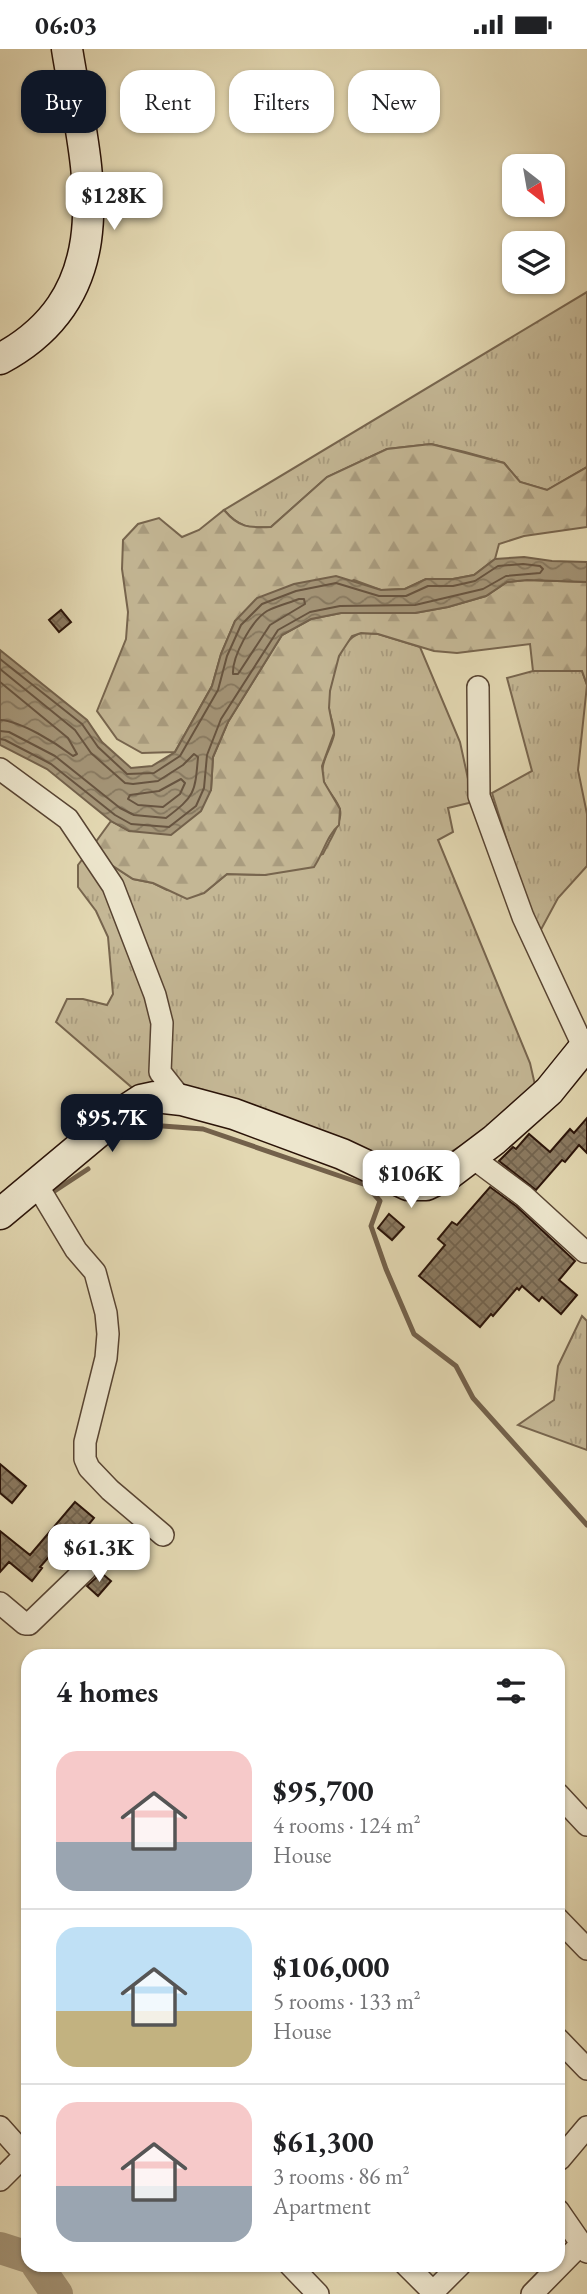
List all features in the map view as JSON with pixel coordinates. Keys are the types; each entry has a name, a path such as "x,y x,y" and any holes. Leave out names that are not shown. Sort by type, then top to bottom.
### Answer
{"street":[{"path":"0,359 40,330 53,315 81,268 87,246 87,176 67,49"},
{"path":"0,1214 121,1113 141,1101 155,1097 182,1100 234,1114 342,1154 408,1185 426,1185 473,1158 549,1091 586,1046 567,1015 523,918 479,796 478,687"},
{"path":"0,769 68,818 113,886 155,995 162,1023 160,1072 182,1100"},
{"path":"473,1158 524,1196 585,1252"},
{"path":"37,1185 76,1250 95,1272 106,1313 106,1358 85,1442 85,1459 89,1468 110,1490 163,1535"},
{"path":"0,1603 25,1624 29,1624 86,1569"},
{"path":"565,1801 587,1825"},
{"path":"565,1926 587,1949"},
{"path":"565,2046 587,2069"},
{"path":"0,2127 21,2151"},
{"path":"565,2152 587,2127"},
{"path":"0,2180 21,2159"},
{"path":"565,2220 584,2248 565,2264"},
{"path":"297,2272 318,2294"},
{"path":"412,2272 432,2293 453,2272"},
{"path":"531,2294 556,2272"}],"green space":[{"path":"587,292 587,467 547,490 520,482 504,463 465,452 431,444 387,449 327,477 271,527 245,526 224,510"},
{"path":"431,444 504,463 520,482 547,490 587,467 587,527 524,536 499,544 495,559 474,575 453,579 426,579 405,589 381,590 354,580 235,621 221,654 212,686 175,752 142,753 117,739 97,711 126,639 128,612 122,569 123,540 138,524 159,518 182,537 199,530 224,510 245,526 271,527 327,477 387,449"},
{"path":"507,582 587,582 587,685 582,671 533,671 530,644 457,653 434,651 378,634 361,633 352,636 339,656 330,691 329,708 334,733 322,766 324,782 340,809 339,825 331,834 314,867 265,875 227,874 204,893 187,899 153,883 133,879 110,864 95,843 111,821 130,831 211,790 213,757 228,722 282,635 311,619 341,613 415,613 486,596"},
{"path":"361,633 378,634 420,647 460,742 473,802 448,808 453,832 438,840 530,1063 535,1085 481,1133 443,1157 408,1173 136,1091 56,1022 67,999 83,999 107,1005 113,994 108,937 96,911 78,887 78,865 95,843 110,864 133,879 153,883 167,890 204,893 227,874 265,875 323,854 340,815 339,806 325,785 322,769 334,735 329,708 332,676 346,645"},
{"path":"533,671 582,671 587,685 578,770 587,814 587,866 558,898 537,937 492,793 532,771 507,678"},
{"path":"582,1316 587,1321 587,1450 518,1425 554,1400 558,1366"}],"water":[{"path":"524,557 587,562 587,582 507,582 486,596 448,607 415,613 341,613 311,619 282,635 228,722 213,757 211,790 201,811 171,835 129,831 111,821 47,769 0,745 0,650 87,720 102,742 131,768 152,766 175,752 212,686 221,654 235,621 257,598 294,584 336,576 381,590 405,589 426,579 453,579 474,575 495,559"}],"building":[{"path":"61,610 71,622 59,632 49,620"},
{"path":"587,1118 587,1153 579,1145 536,1190 499,1161 513,1147 516,1149 529,1134 550,1152 570,1129 574,1133"},
{"path":"490,1187 516,1206 575,1261 559,1280 577,1295 561,1314 542,1297 539,1301 522,1286 480,1327 419,1276 445,1245 438,1239 452,1222 457,1225"},
{"path":"389,1214 404,1227 392,1240 378,1228"},
{"path":"0,1464 26,1486 12,1503 0,1493"},
{"path":"75,1502 94,1518 75,1541 68,1535 40,1567 42,1568 32,1581 9,1562 0,1572 0,1531 30,1555"},
{"path":"99,1571 111,1581 98,1596 87,1586"}],"waterway":[{"path":"149,1125 203,1129 366,1185 380,1201 371,1226 414,1334 456,1366 473,1398 587,1525"},
{"path":"50,1194 88,1169"},
{"path":"0,2248 21,2255"},
{"path":"42,2272 57,2294"}]}
